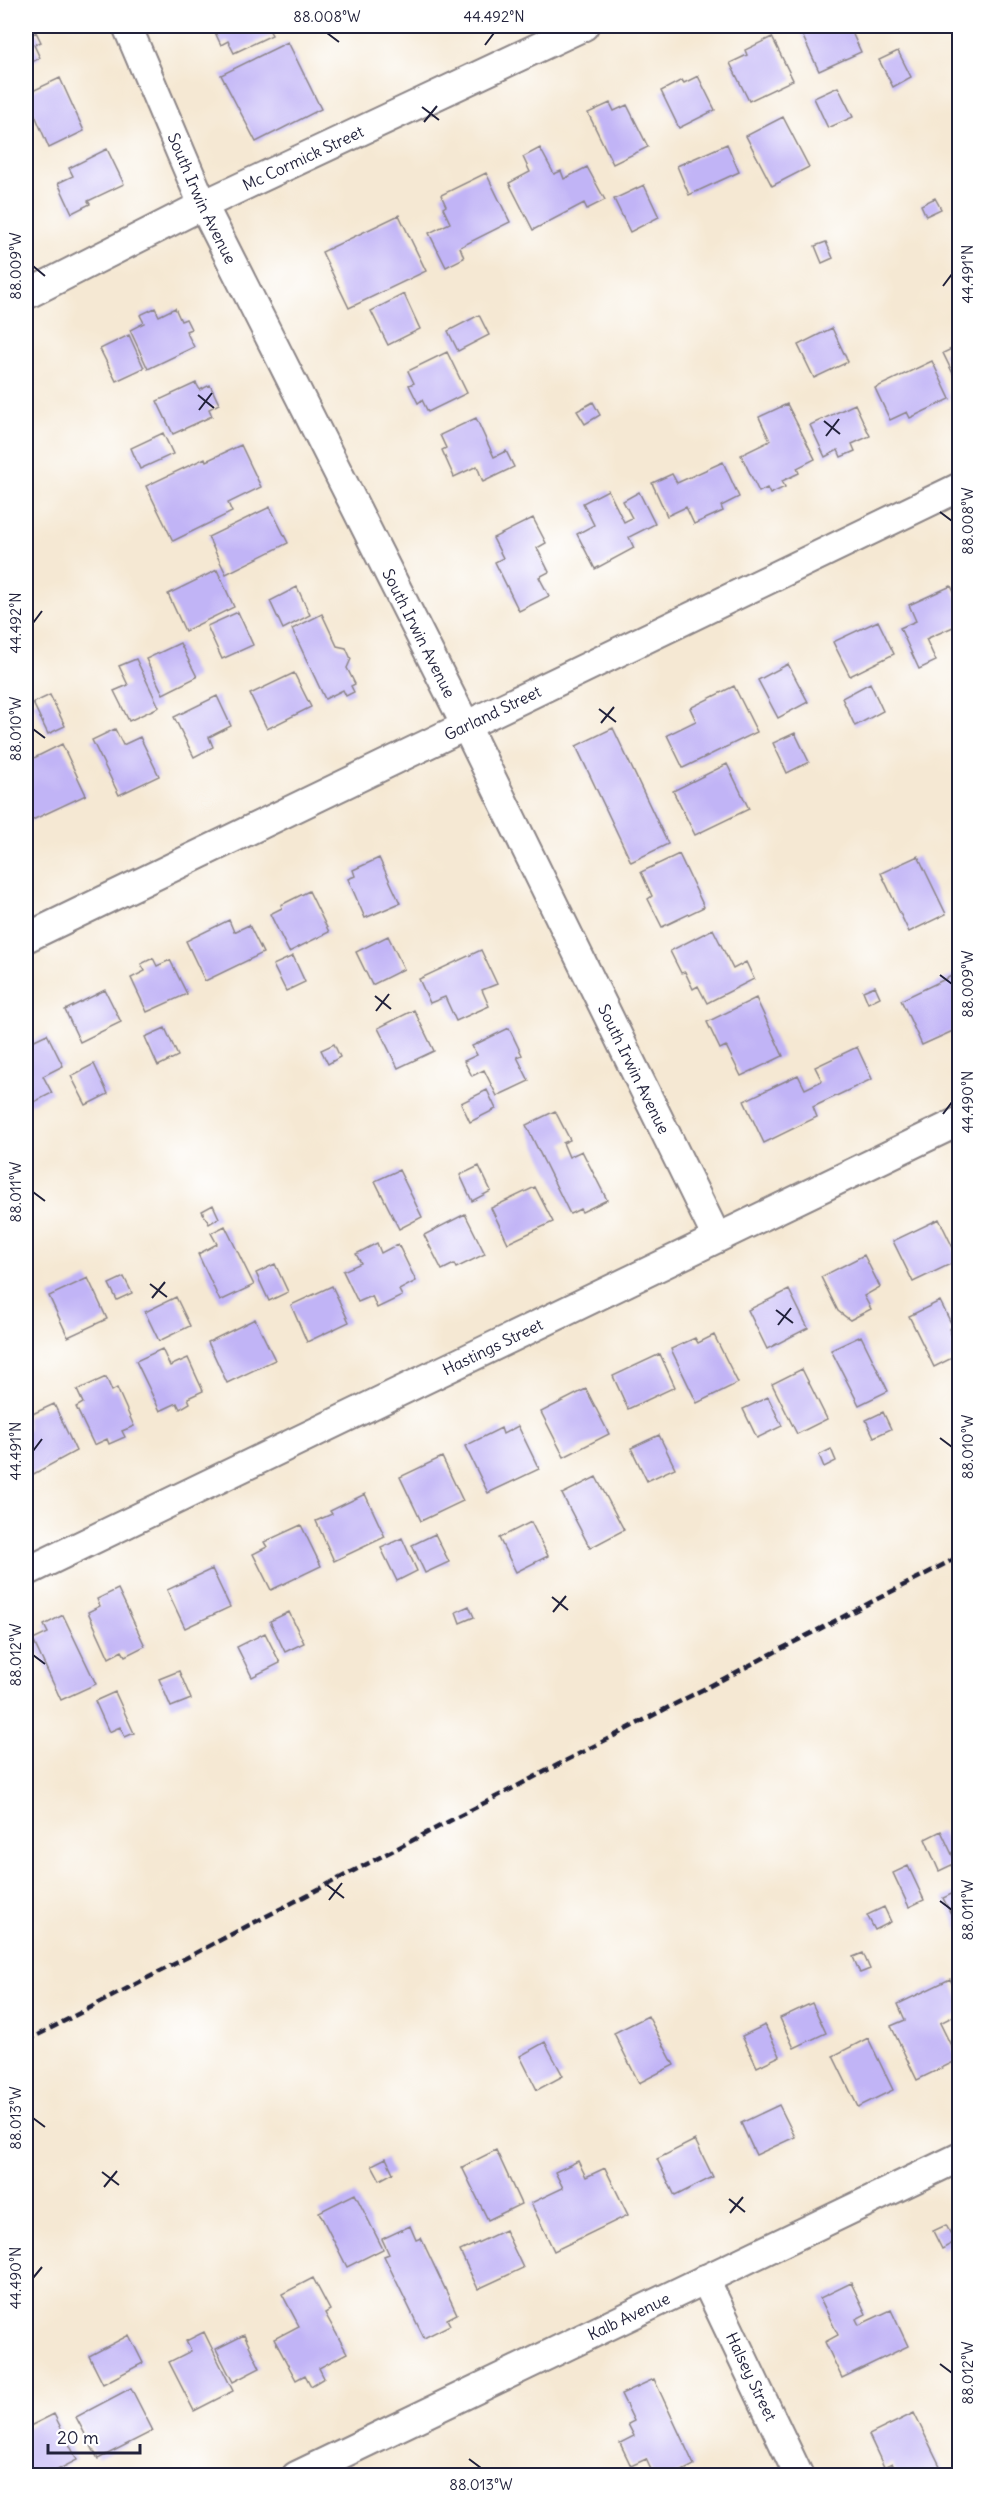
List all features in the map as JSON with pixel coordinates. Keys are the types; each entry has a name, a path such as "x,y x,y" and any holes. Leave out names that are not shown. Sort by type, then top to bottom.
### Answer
{"street":[{"name":"South Irwin Avenue","path":"127,26 203,205 466,726 717,1238"},
{"name":"Mc Cormick Street","path":"26,295 203,205 584,26"},
{"name":"Garland Street","path":"26,938 960,487"},
{"name":"Hastings Street","path":"26,1572 960,1121"},
{"name":"Kalb Avenue","path":"300,2475 960,2157"},
{"name":"Halsey Street","path":"705,2279 799,2475"}],"building":[{"path":"212,26 267,26 272,35 234,53 228,41 221,45"},
{"path":"798,26 849,26 861,52 819,71"},
{"path":"26,29 29,36 36,32 41,42 34,45 40,58 26,65"},
{"path":"772,37 793,80 749,101 730,63 747,55 745,50"},
{"path":"288,42 321,109 256,142 221,75"},
{"path":"898,51 911,77 893,87 879,60"},
{"path":"698,76 715,110 679,128 661,91 682,80 684,83"},
{"path":"60,78 84,131 49,148 26,94"},
{"path":"838,87 853,117 828,128 814,98"},
{"path":"610,103 614,111 627,105 648,147 613,164 588,113"},
{"path":"783,117 809,167 772,186 746,136"},
{"path":"727,144 739,172 689,195 677,166"},
{"path":"540,148 554,174 561,171 564,179 587,167 605,200 587,209 584,203 533,230 509,183 530,172 523,157"},
{"path":"107,149 124,184 88,201 90,204 72,213 58,183 73,176 69,168"},
{"path":"486,173 510,222 460,247 464,258 446,267 429,233 450,223 443,208 446,206 441,195"},
{"path":"644,185 659,217 630,232 614,199"},
{"path":"935,198 941,209 926,216 921,205"},
{"path":"399,215 426,271 349,308 322,252"},
{"path":"826,242 833,258 822,263 815,246"},
{"path":"404,294 420,329 388,345 371,311"},
{"path":"155,308 159,316 175,308 181,321 186,319 191,329 186,331 194,347 148,369 130,330 144,323 140,315"},
{"path":"479,315 489,335 458,351 448,331"},
{"path":"832,328 848,362 814,378 798,345"},
{"path":"129,335 144,368 116,381 100,349"},
{"path":"960,345 960,388 943,353"},
{"path":"447,352 467,393 428,412 422,400 418,403 409,385 414,383 408,371"},
{"path":"932,361 950,399 910,418 907,412 890,420 875,388"},
{"path":"196,383 200,390 210,385 219,404 209,409 212,416 173,434 157,401"},
{"path":"593,402 600,415 585,424 577,411"},
{"path":"787,404 815,459 797,468 799,473 782,481 785,487 770,494 767,488 759,492 741,455 770,441 759,417"},
{"path":"855,404 870,436 852,444 855,451 841,457 838,450 825,457 810,425"},
{"path":"476,418 494,457 506,451 514,467 483,482 477,466 454,477 442,450 446,448 440,435"},
{"path":"163,433 173,454 140,469 131,448"},
{"path":"241,445 261,487 228,503 232,512 173,541 146,486 205,458 206,461"},
{"path":"723,462 739,497 721,506 723,511 694,524 686,507 667,516 652,483 672,474 677,483"},
{"path":"608,490 624,522 632,518 623,501 639,492 655,524 629,537 634,548 595,569 577,534 594,525 583,503"},
{"path":"270,507 288,543 226,574 208,537"},
{"path":"533,518 546,543 537,548 549,572 539,577 549,596 519,611 495,562 503,558 493,538"},
{"path":"217,570 234,607 185,631 168,594"},
{"path":"951,586 960,604 960,624 926,639 936,661 919,669 900,628 916,621 909,605"},
{"path":"297,587 310,615 283,629 270,601"},
{"path":"238,612 253,645 222,659 207,626"},
{"path":"322,614 337,646 346,648 351,659 347,668 355,684 351,686 354,692 346,696 343,690 325,699 292,629"},
{"path":"878,621 894,654 850,676 833,642"},
{"path":"180,643 197,677 163,694 146,659"},
{"path":"136,659 159,707 129,721 114,691 128,685 119,666"},
{"path":"788,664 808,702 778,718 758,680"},
{"path":"294,673 311,707 267,729 250,694"},
{"path":"870,683 883,711 855,726 842,698"},
{"path":"734,686 757,732 683,768 667,735 696,721 690,708"},
{"path":"50,695 65,726 48,734 33,703"},
{"path":"217,696 231,726 209,737 213,747 194,757 174,717"},
{"path":"613,728 668,844 631,862 576,746"},
{"path":"115,729 123,745 140,737 159,776 119,795 92,740"},
{"path":"795,733 809,762 787,773 773,743"},
{"path":"62,744 86,795 26,823 26,762"},
{"path":"727,764 749,809 695,835 673,791"},
{"path":"679,854 704,907 662,927 648,899 652,896 641,872"},
{"path":"918,856 946,914 909,932 881,873"},
{"path":"379,858 400,903 365,918 348,879 355,876 353,870"},
{"path":"309,891 329,932 289,952 270,914 282,908 281,905"},
{"path":"229,920 234,932 249,925 263,953 205,981 186,941"},
{"path":"713,929 733,969 746,962 754,979 707,1003 698,986 693,989 685,972 681,973 670,951"},
{"path":"388,936 404,969 372,985 356,952"},
{"path":"481,950 497,984 482,990 489,1006 456,1021 445,997 430,1003 419,979"},
{"path":"293,956 305,982 286,991 273,965"},
{"path":"153,958 157,966 170,960 187,994 147,1012 131,978 145,971 141,964"},
{"path":"960,972 960,1024 954,1027 955,1030 922,1045 901,1000"},
{"path":"875,986 880,997 868,1003 863,991"},
{"path":"105,990 121,1022 80,1042 65,1010"},
{"path":"756,998 783,1056 741,1076 726,1046 720,1049 707,1022"},
{"path":"414,1010 434,1051 398,1068 378,1028"},
{"path":"165,1028 178,1056 158,1066 145,1037"},
{"path":"509,1028 522,1055 517,1057 529,1081 497,1096 484,1070 472,1076 464,1061 477,1055 472,1046"},
{"path":"47,1034 63,1066 43,1076 52,1093 26,1106 26,1044"},
{"path":"334,1044 340,1057 328,1064 321,1050"},
{"path":"857,1047 872,1079 813,1107 817,1117 764,1143 744,1101 798,1075 805,1089 822,1081 815,1067"},
{"path":"94,1064 108,1094 86,1105 71,1076"},
{"path":"487,1090 496,1109 470,1122 461,1103"},
{"path":"555,1111 570,1140 563,1143 569,1157 582,1151 607,1200 582,1212 580,1209 570,1214 526,1125"},
{"path":"479,1166 491,1191 472,1201 460,1175"},
{"path":"399,1170 422,1217 399,1229 375,1181"},
{"path":"535,1187 553,1222 508,1243 491,1208"},
{"path":"213,1205 219,1218 209,1224 202,1211"},
{"path":"465,1214 485,1254 456,1268 454,1264 442,1270 424,1235"},
{"path":"939,1219 959,1260 913,1282 893,1241"},
{"path":"225,1226 254,1285 220,1301 198,1254 217,1244 211,1233"},
{"path":"377,1243 381,1253 398,1244 416,1281 399,1290 402,1296 377,1308 372,1296 358,1302 343,1271 361,1263 356,1254"},
{"path":"864,1255 880,1287 864,1296 871,1309 850,1320 838,1311 821,1277"},
{"path":"275,1264 288,1292 269,1301 256,1273"},
{"path":"124,1277 132,1293 117,1300 109,1284"},
{"path":"88,1278 107,1319 68,1337 49,1296"},
{"path":"332,1286 349,1322 307,1342 291,1305"},
{"path":"789,1290 808,1328 767,1349 748,1310"},
{"path":"176,1297 190,1326 159,1341 145,1312"},
{"path":"940,1301 953,1327 949,1329 960,1354 934,1367 909,1316"},
{"path":"255,1319 275,1360 227,1383 208,1342"},
{"path":"714,1335 738,1383 697,1403 671,1349 695,1338 698,1343"},
{"path":"861,1336 888,1391 859,1405 831,1350"},
{"path":"162,1349 170,1366 188,1358 203,1391 188,1398 190,1403 180,1409 177,1403 160,1411 136,1361"},
{"path":"660,1354 675,1387 628,1409 613,1376"},
{"path":"802,1369 827,1419 797,1434 772,1384"},
{"path":"106,1377 112,1391 117,1388 134,1426 122,1431 125,1437 109,1444 107,1439 94,1445 76,1407 83,1403 77,1390"},
{"path":"586,1389 609,1434 564,1457 541,1412"},
{"path":"768,1397 782,1426 757,1438 743,1409"},
{"path":"54,1404 76,1451 26,1478 26,1431 29,1429 26,1417"},
{"path":"883,1412 891,1429 874,1437 866,1420"},
{"path":"518,1426 539,1469 488,1493 465,1446 501,1428 503,1434"},
{"path":"659,1435 675,1468 647,1481 631,1448"},
{"path":"831,1449 836,1461 824,1467 819,1455"},
{"path":"442,1457 463,1501 421,1521 400,1477"},
{"path":"596,1477 624,1530 590,1548 562,1494"},
{"path":"365,1494 385,1537 334,1561 316,1521 332,1514 330,1511"},
{"path":"531,1522 548,1556 516,1572 499,1538"},
{"path":"301,1525 321,1566 271,1590 253,1554 267,1547 264,1542"},
{"path":"435,1534 449,1562 425,1573 412,1545"},
{"path":"402,1538 417,1571 397,1581 381,1548"},
{"path":"212,1569 230,1607 185,1628 167,1590"},
{"path":"118,1589 145,1646 125,1656 122,1651 109,1658 88,1612 100,1606 97,1599"},
{"path":"469,1606 474,1617 460,1623 456,1612"},
{"path":"289,1612 304,1643 285,1652 270,1621"},
{"path":"63,1615 96,1684 61,1700 33,1640 48,1633 44,1625"},
{"path":"265,1633 280,1663 252,1677 237,1647"},
{"path":"179,1671 191,1699 171,1707 159,1679"},
{"path":"115,1692 134,1733 125,1737 120,1727 109,1732 95,1701"},
{"path":"941,1831 956,1863 939,1871 925,1839"},
{"path":"908,1866 924,1900 909,1907 893,1873"},
{"path":"960,1890 960,1932 943,1898"},
{"path":"884,1907 891,1922 875,1930 867,1915"},
{"path":"863,1953 870,1969 860,1973 853,1957"},
{"path":"950,1979 960,1999 960,2013 940,2023 958,2060 917,2080 891,2026 905,2020 898,2004"},
{"path":"812,2003 826,2033 794,2048 780,2018"},
{"path":"648,2016 674,2065 639,2083 614,2033"},
{"path":"765,2025 780,2056 757,2067 742,2036"},
{"path":"868,2038 893,2090 858,2107 833,2056"},
{"path":"545,2042 563,2076 537,2090 520,2056"},
{"path":"779,2105 795,2137 756,2155 741,2123"},
{"path":"695,2140 713,2177 675,2196 657,2159"},
{"path":"496,2150 521,2204 488,2220 462,2167"},
{"path":"386,2158 393,2173 380,2180 372,2165"},
{"path":"578,2161 586,2177 605,2168 628,2215 554,2251 531,2203 563,2188 555,2172"},
{"path":"355,2194 383,2249 347,2267 319,2212"},
{"path":"946,2225 955,2242 942,2249 933,2231"},
{"path":"410,2226 416,2240 421,2238 457,2314 447,2319 450,2325 424,2338 384,2256 389,2254 382,2239"},
{"path":"505,2230 523,2268 478,2289 460,2251"},
{"path":"313,2278 330,2310 325,2313 347,2353 319,2368 324,2378 311,2386 305,2375 296,2380 274,2339 299,2326 282,2294"},
{"path":"851,2283 866,2314 856,2319 859,2325 891,2310 908,2346 842,2378 825,2342 838,2335 820,2298"},
{"path":"204,2332 233,2391 194,2411 169,2362 191,2351 186,2341"},
{"path":"129,2335 143,2363 103,2384 89,2356"},
{"path":"244,2335 260,2368 233,2382 216,2349"},
{"path":"654,2379 694,2465 673,2476 654,2476 646,2459 631,2466 620,2443 634,2436 628,2424 634,2421 621,2394"},
{"path":"131,2388 153,2431 98,2459 76,2417"},
{"path":"914,2413 945,2476 898,2476 892,2463 884,2467 869,2435"},
{"path":"54,2414 77,2460 46,2476 26,2476 26,2428"}],"railway":[{"path":"26,2041 960,1556"}]}
